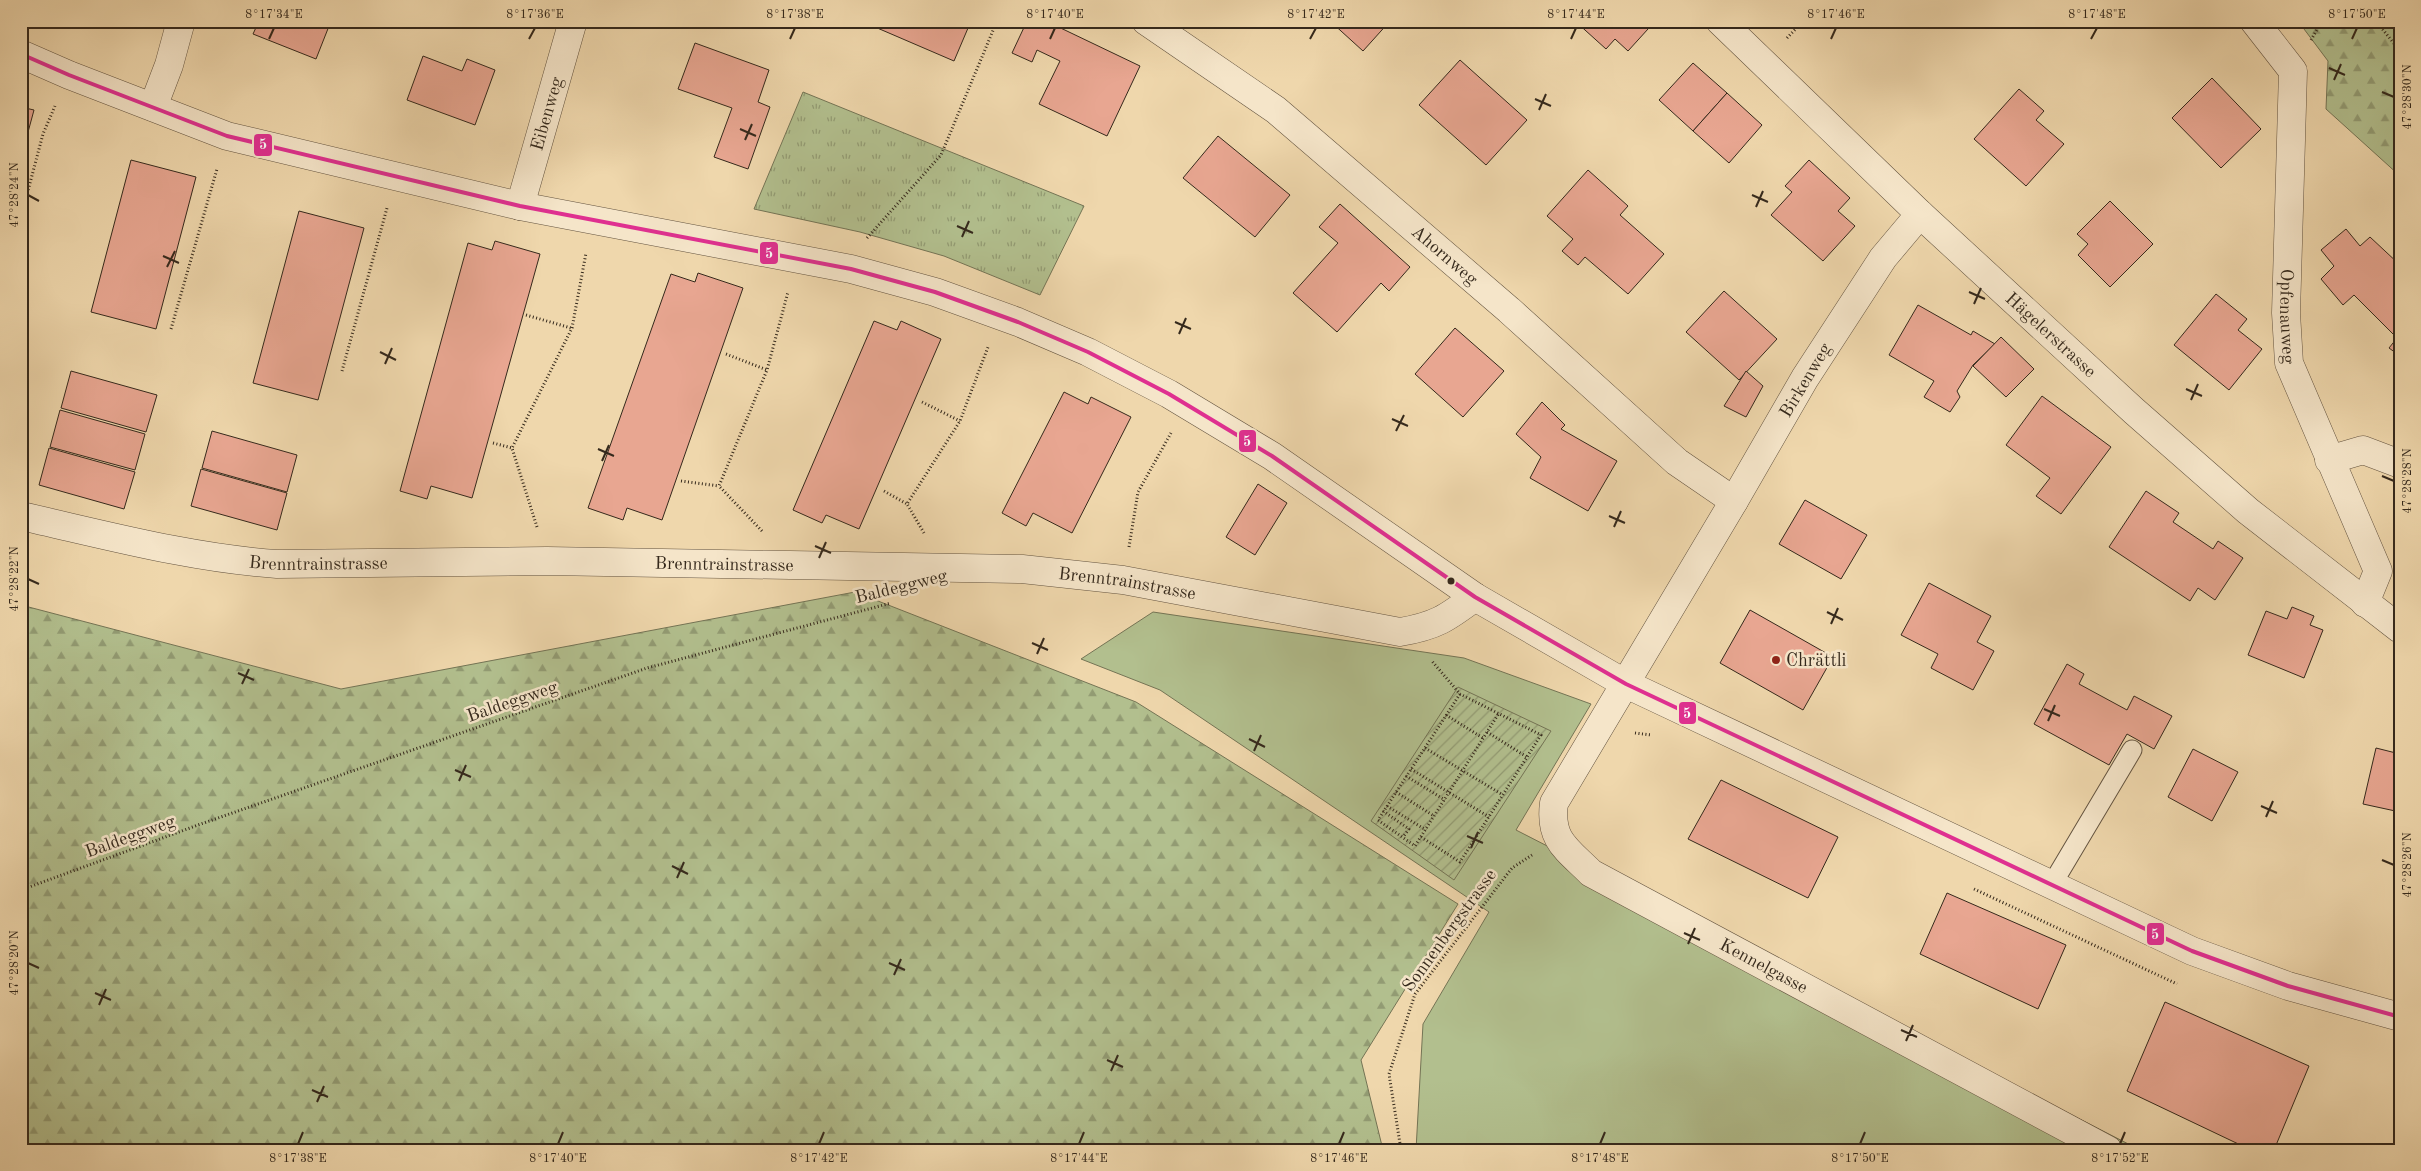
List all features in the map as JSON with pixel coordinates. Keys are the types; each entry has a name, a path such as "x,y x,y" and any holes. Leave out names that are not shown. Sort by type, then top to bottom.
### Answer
{"street":[{"path":"153,107 169,64 180,21"},
{"name":"Eibenweg","path":"520,206 573,21"},
{"name":"Ahornweg","path":"1146,21 1276,110 1509,310 1677,462 1734,502"},
{"name":"Hägelerstrasse","path":"1720,21 1920,214 2134,411 2241,505 2400,629"},
{"name":"Opfenauweg","path":"2254,21 2293,71 2286,313 2289,363 2329,460 2378,570 2365,603"},
{"path":"21,54 69,75 227,136 520,206 851,269 935,292 1018,322 1088,352 1169,394 1272,456 1475,597 1626,684 2192,951 2288,986 2400,1017"},
{"name":"Birkenweg","path":"1626,684 1805,378 1883,258 1920,214"},
{"path":"2329,460 2363,450 2400,464"},
{"name":"Brenntrainstrasse","path":"21,516 201,556 239,562 277,564 548,561 1022,569 1124,580 1400,632 1423,628 1443,621 1475,597"},
{"path":"1557,839 1552,820 1554,803 1597,728 1626,684"},
{"name":"Kennelgasse","path":"1557,839 1591,873 2108,1150"}],"lane":[{"path":"2051,886 2132,750"}],"path":[{"path":"851,269 862,244 941,155 997,21"},
{"path":"1785,40 1803,21"},
{"path":"2376,21 2400,50"},
{"path":"21,217 43,134 57,101"},
{"path":"171,329 217,167"},
{"path":"342,371 381,232"},
{"path":"548,561 512,448 572,328 586,248"},
{"path":"719,486 767,370 789,289 783,287"},
{"path":"526,315 572,328"},
{"path":"907,504 960,421 990,344 981,341"},
{"path":"726,354 767,370"},
{"path":"922,402 960,421"},
{"path":"1124,580 1138,492 1171,434"},
{"path":"494,442 512,448"},
{"path":"681,481 719,486 796,565"},
{"path":"884,491 907,504 944,569"},
{"name":"Baldeggweg","path":"21,890 198,825 646,668 898,601"},
{"path":"1421,837 1460,862 1541,735 1460,694 1431,659 1423,628"},
{"path":"1460,694 1378,820 1416,846 1499,713"},
{"path":"1446,714 1483,738"},
{"path":"1487,732 1527,757"},
{"path":"1424,748 1503,795"},
{"path":"1411,769 1489,817"},
{"path":"1406,776 1445,800"},
{"path":"1396,792 1434,816"},
{"path":"1387,806 1426,830"},
{"path":"1383,811 1409,829 1403,837"},
{"name":"Sonnenbergstrasse","path":"1401,1150 1388,1074 1415,994 1512,868 1557,839"}],"green space":[{"path":"2298,21 2400,21 2400,176 2326,109 2328,61"},
{"path":"803,92 1084,206 1040,295 944,256 860,232 754,209"},
{"path":"855,592 1136,702 1458,904 1361,1060 1383,1150 21,1150 21,605 341,689"},
{"path":"1153,612 1464,658 1591,704 1516,830 2140,1150 1416,1150 1423,1024 1489,912 1160,690 1081,659"},
{"path":"1458,687 1551,731 1454,880 1371,821"}],"building":[{"path":"259,21 331,21 316,59 253,34"},
{"path":"861,21 971,21 954,61"},
{"path":"1027,21 1046,21 1140,66 1107,136 1039,104 1060,61 1037,50 1032,62 1012,53"},
{"path":"1330,21 1390,21 1363,51"},
{"path":"1575,21 1639,21 1648,29 1628,51 1615,39 1606,49"},
{"path":"695,43 769,70 758,102 770,107 748,169 714,157 732,108 678,89"},
{"path":"423,56 462,71 467,59 495,70 475,125 407,100"},
{"path":"1460,60 1527,120 1486,165 1419,105"},
{"path":"1693,63 1727,93 1693,131 1659,100"},
{"path":"2212,78 2261,129 2221,168 2172,118"},
{"path":"2019,89 2044,111 2036,120 2064,144 2026,186 1974,139"},
{"path":"1727,93 1762,125 1729,163 1693,131"},
{"path":"21,107 34,110 21,158"},
{"path":"1218,136 1290,195 1255,237 1183,178"},
{"path":"131,160 196,177 156,329 91,312"},
{"path":"1809,160 1850,198 1838,211 1855,226 1823,261 1771,215 1792,192 1785,186"},
{"path":"1588,170 1628,206 1620,215 1664,254 1628,294 1585,257 1578,265 1562,251 1573,239 1547,216"},
{"path":"2110,201 2153,244 2110,287 2078,255 2088,244 2077,234"},
{"path":"1340,204 1410,267 1389,291 1381,283 1337,332 1293,293 1338,243 1319,227"},
{"path":"299,211 364,228 318,400 253,383"},
{"path":"2346,229 2360,246 2370,237 2400,265 2400,356 2389,348 2397,338 2354,295 2343,305 2321,279 2334,266 2321,250"},
{"path":"495,241 540,254 472,498 431,486 427,499 400,491 468,243 492,250"},
{"path":"698,273 743,288 662,520 627,508 623,520 588,508 671,274 695,282"},
{"path":"1724,291 1777,339 1739,380 1686,332"},
{"path":"2216,294 2247,319 2238,330 2262,349 2229,390 2174,345"},
{"path":"1918,305 1971,335 1973,331 1995,344 1973,365 1957,391 1960,397 1950,412 1924,397 1934,381 1889,355"},
{"path":"874,321 897,330 901,321 941,339 859,529 826,515 822,523 793,510"},
{"path":"1455,328 1504,371 1463,417 1415,374"},
{"path":"2001,337 2034,369 2006,397 1973,366"},
{"path":"71,371 157,395 146,432 61,408"},
{"path":"1746,371 1763,386 1746,417 1724,406"},
{"path":"1064,392 1088,404 1091,397 1131,417 1072,533 1033,513 1026,526 1002,513"},
{"path":"2042,396 2111,447 2061,514 2036,496 2050,478 2006,445"},
{"path":"1542,402 1565,425 1561,429 1617,461 1588,511 1530,478 1541,457 1516,434"},
{"path":"60,410 145,434 135,470 50,447"},
{"path":"212,431 297,455 287,492 202,468"},
{"path":"49,448 135,472 124,509 39,485"},
{"path":"201,469 287,493 277,530 191,506"},
{"path":"1258,484 1287,503 1255,555 1226,537"},
{"path":"2146,491 2179,513 2173,522 2213,549 2218,541 2243,558 2215,600 2198,588 2190,601 2109,547"},
{"path":"1805,500 1867,535 1841,579 1779,544"},
{"path":"1929,583 1991,616 1977,642 1994,651 1973,690 1931,668 1938,654 1901,635"},
{"path":"2292,607 2314,616 2310,625 2323,630 2304,678 2248,655 2266,611 2287,619"},
{"name":"Chrättli","path":"1750,610 1833,657 1803,710 1720,663"},
{"path":"2067,664 2084,674 2079,684 2127,710 2134,696 2172,716 2154,749 2127,734 2109,765 2034,724"},
{"path":"2376,748 2400,754 2400,812 2363,804"},
{"path":"2193,749 2238,772 2212,821 2168,797"},
{"path":"1721,780 1838,837 1808,898 1688,839"},
{"path":"1947,893 2066,945 2038,1009 1920,954"},
{"path":"2165,1002 2309,1066 2274,1150 2251,1150 2127,1091"}],"transit line":[{"name":"5","path":"21,54 69,75 227,136 520,206 851,269 935,292 1018,322 1088,352 1169,394 1272,456 1475,597 1626,684 2192,951 2288,986 2400,1017"}],"place":[{"name":"Chrättli","path":"1776,660"}]}
